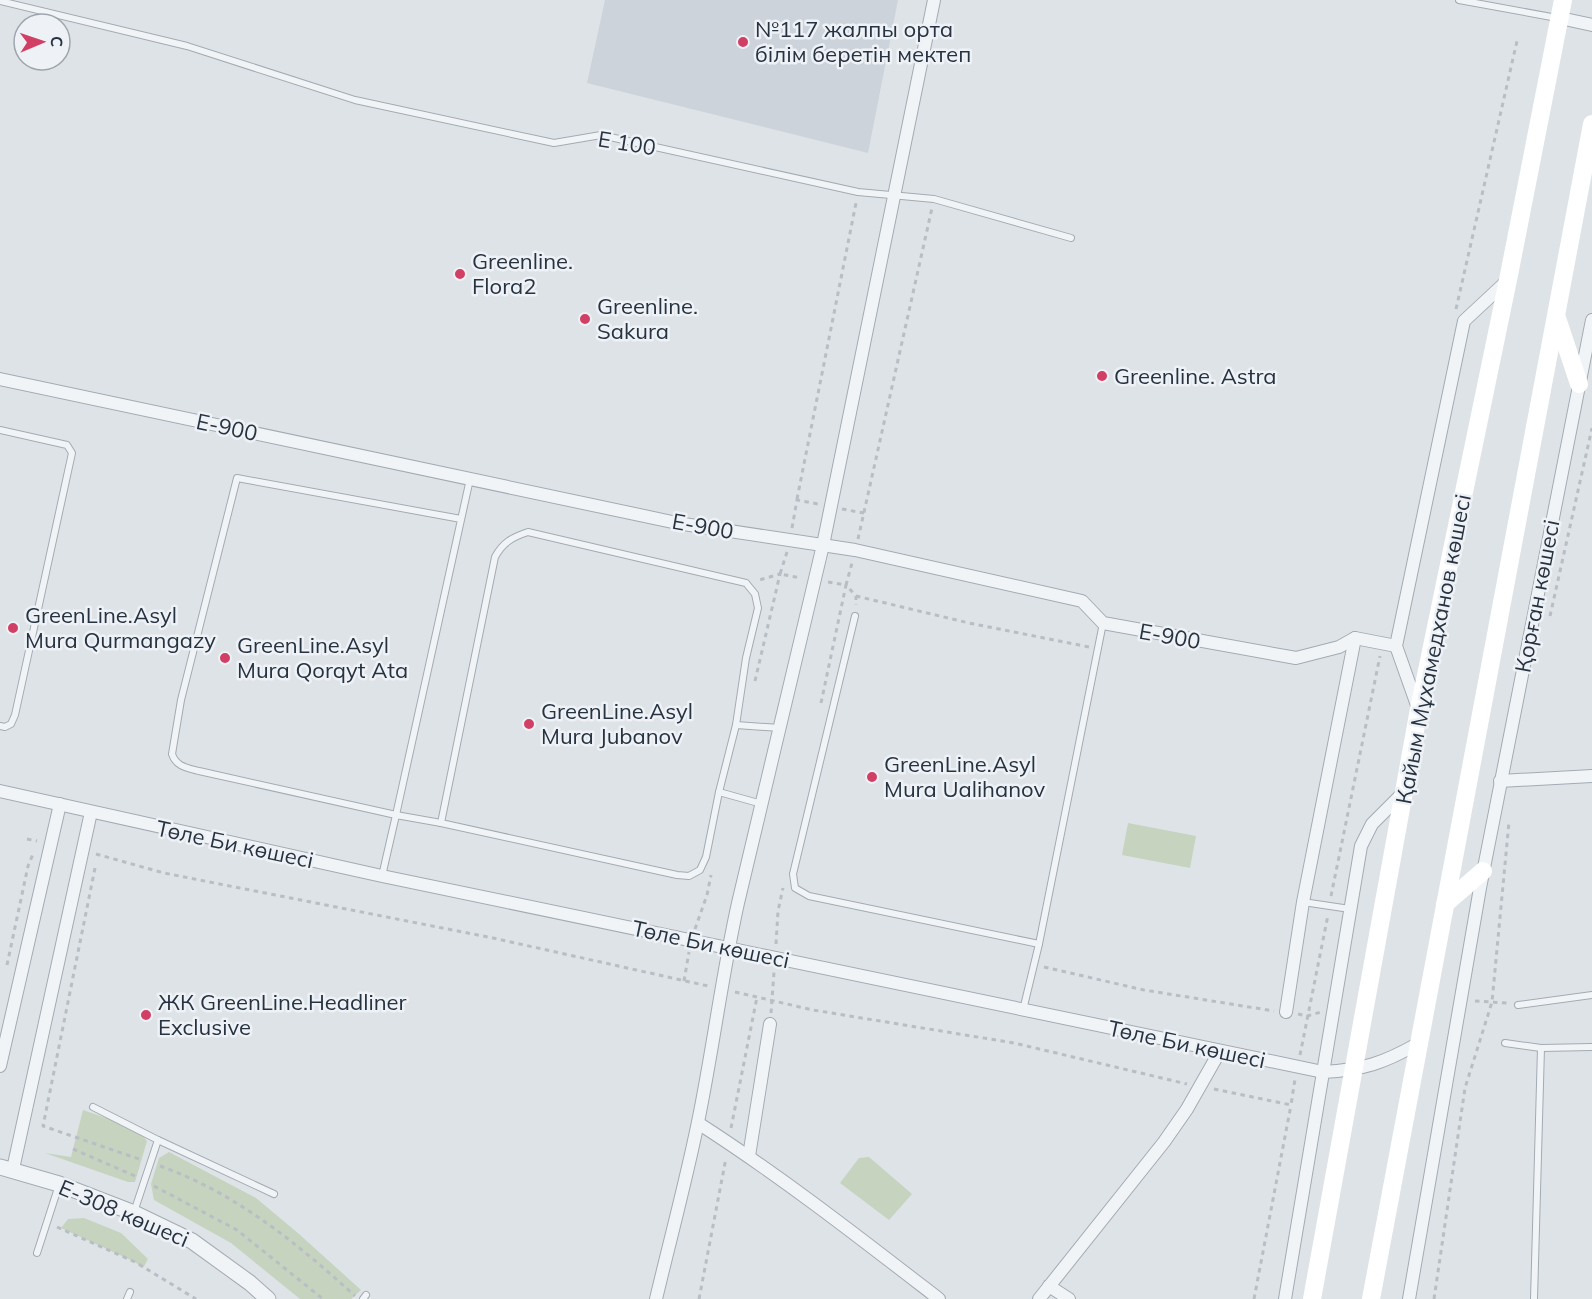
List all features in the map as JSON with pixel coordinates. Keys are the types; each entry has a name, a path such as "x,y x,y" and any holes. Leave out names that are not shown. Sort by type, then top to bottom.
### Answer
{"main road":[{"name":"Қайым Мұхамедханов көшесі","path":"1312,1299 1419,709 1508,280 1563,0"},
{"path":"1371,1299 1592,124"},
{"path":"1556,314 1579,384"},
{"path":"1445,904 1483,871"}],"street":[{"path":"656,1299 698,1123 728,948 823,545 934,0"},
{"path":"1560,18 1592,26"},
{"path":"1419,709 1395,646 1464,321 1508,280"},
{"name":"Қорған көшесі","path":"1409,1299 1483,871 1592,321"},
{"name":"E-900","path":"0,379 677,523 855,550 1082,601 1103,623 1296,658 1339,647 1355,638"},
{"path":"1286,1012 1303,902 1355,638 1395,646"},
{"path":"1500,782 1592,776"},
{"name":"Төле Би көшесі","path":"0,791 382,876 1323,1072 1354,1071 1391,1060 1419,1044"},
{"path":"1286,1299 1361,846 1372,824 1404,792"},
{"path":"0,1066 60,804"},
{"path":"6,1168 91,812"},
{"path":"749,1156 770,1024"},
{"path":"1039,1299 1164,1142 1220,1051"},
{"path":"698,1123 823,1208 939,1299"},
{"name":"Е-308 көшесі","path":"6,1168 59,1184 134,1213 192,1241 268,1299"},
{"path":"1049,1286 1069,1299"}],"lane":[{"path":"1459,0 1560,18"},
{"name":"E 100","path":"0,1 187,46 355,100 554,143 601,135 858,192 934,199 1071,238"},
{"path":"0,430 67,445 72,453 15,715 11,724 0,726"},
{"path":"441,823 495,557 501,546 515,536 528,532 746,583 755,594 758,608 746,658 736,725 706,857 700,870 689,876 396,815 178,765 172,754 181,700 237,478 461,519"},
{"path":"382,876 470,479"},
{"path":"855,616 793,874 795,888 809,896 1039,944"},
{"path":"1023,1010 1039,944 1103,623"},
{"path":"736,725 780,728"},
{"path":"719,792 762,804"},
{"path":"1303,902 1350,909"},
{"path":"1518,1005 1592,995"},
{"path":"1505,1043 1541,1048 1592,1047"},
{"path":"1534,1299 1541,1048"},
{"path":"93,1107 274,1194"},
{"path":"134,1213 158,1140"},
{"path":"37,1253 59,1184"},
{"path":"127,1299 130,1292"}],"path":[{"path":"797,500 858,192"},
{"path":"855,550 934,199"},
{"path":"1548,621 1592,428"},
{"path":"856,596 969,623 1098,648"},
{"path":"1434,1299 1465,1088 1492,1002 1509,815"},
{"path":"7,966 28,866 38,842"},
{"path":"108,856 164,873 493,938 813,1010 1014,1043 1291,1105"},
{"path":"95,865 43,1126 191,1177 270,1224 357,1299"},
{"path":"1034,965 1144,990 1307,1016 1334,1009"},
{"path":"1460,1001 1518,1005"},
{"path":"1254,1299 1307,1016"},
{"path":"74,1149 144,1181 237,1230 323,1299"},
{"path":"47,1223 135,1262 196,1299"}],"shaded area":[{"name":"№117 жалпы орта білім беретін мектеп","path":"605,0 898,0 868,153 587,83"}],"green space":[{"path":"1128,823 1196,836 1190,868 1122,855"},
{"path":"83,1110 135,1128 147,1141 135,1182 128,1182 45,1153 71,1157"},
{"path":"169,1152 256,1198 361,1290 351,1299 300,1299 231,1243 154,1200 151,1184 159,1158"},
{"path":"869,1157 912,1194 889,1220 840,1183 859,1158"},
{"path":"84,1218 121,1233 148,1259 143,1268 135,1262 61,1228 68,1219"}],"place":[{"name":"№117 жалпы орта білім беретін мектеп","path":"743,42"},
{"name":"Greenline. Flora2","path":"460,274"},
{"name":"Greenline. Sakura","path":"585,319"},
{"name":"Greenline. Astra","path":"1102,376"},
{"name":"GreenLine.Asyl Mura Qurmangazy","path":"13,628"},
{"name":"GreenLine.Asyl Mura Qorqyt Ata","path":"225,658"},
{"name":"GreenLine.Asyl Mura Jubanov","path":"529,724"},
{"name":"GreenLine.Asyl Mura Ualihanov","path":"872,777"},
{"name":"ЖК GreenLine.Headliner Exclusive","path":"146,1015"}]}
